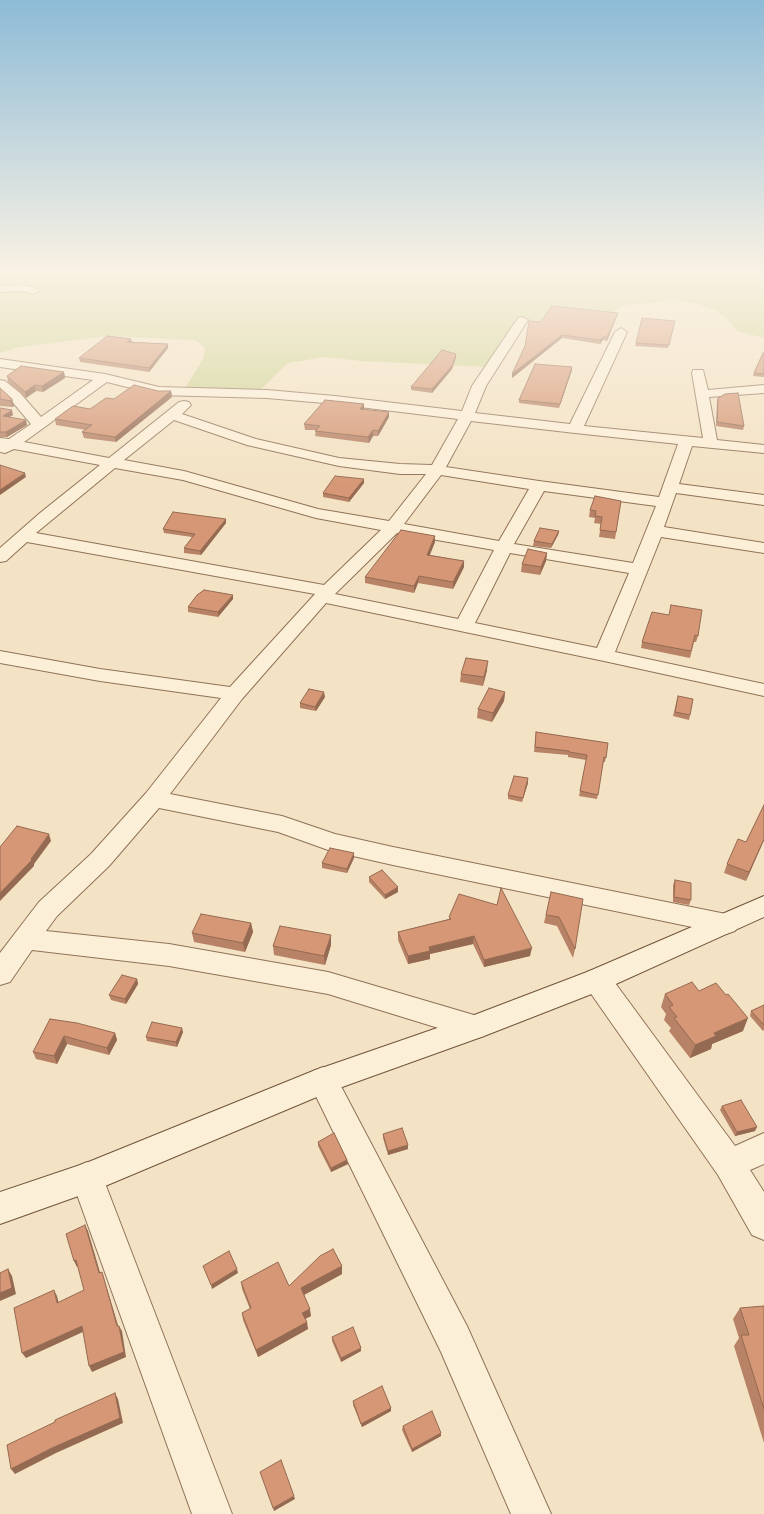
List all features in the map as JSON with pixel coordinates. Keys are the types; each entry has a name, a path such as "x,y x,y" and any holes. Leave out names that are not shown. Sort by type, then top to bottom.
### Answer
{"street":[{"path":"0,974 48,909 100,860 154,799 235,694 325,594 394,526 437,470 467,416 479,386 506,345"},
{"path":"575,429 614,345"},
{"path":"0,363 105,378 148,389 268,394 686,442 764,449"},
{"path":"698,373 711,444"},
{"path":"4,446 39,426 105,378"},
{"path":"0,384 15,396 29,411 39,426"},
{"path":"702,394 764,390"},
{"path":"0,557 23,536 113,462 173,415 198,392"},
{"path":"173,415 194,424 246,440 339,462 400,469 437,470 539,486 764,500"},
{"path":"604,655 655,531 686,442"},
{"path":"4,446 113,462 184,476 260,496 316,513 504,547 639,569"},
{"path":"464,627 504,547 539,486"},
{"path":"655,531 764,548"},
{"path":"23,536 206,567 464,627 604,655 764,690"},
{"path":"0,657 100,675 235,694"},
{"path":"154,799 282,824 332,842 386,854 726,924"},
{"path":"0,1208 86,1178 323,1080 474,1027 597,980 764,906"},
{"path":"25,939 169,955 328,983 474,1027"},
{"path":"597,980 729,1164 764,1223"},
{"path":"323,1080 454,1339 532,1514"},
{"path":"729,1164 764,1148"},
{"path":"86,1178 212,1514"}],"green space":[{"path":"0,345 38,345 19,347 0,353"},
{"path":"201,345 504,345 489,367 361,361 325,357 288,363 260,390 186,387 203,359 205,348"}],"building":[{"path":"96,345 167,345 149,368 79,358"},
{"path":"525,345 550,345 512,374"},
{"path":"442,350 456,354 452,366 432,389 411,387"},
{"path":"763,353 764,374 754,373"},
{"path":"535,364 572,367 560,404 519,400"},
{"path":"21,366 64,372 42,386 35,385 25,392 7,376"},
{"path":"134,385 158,391 171,391 115,437 82,432 92,425 55,419 73,406 90,409 106,398 114,399"},
{"path":"0,388 12,399 11,401 0,399"},
{"path":"738,393 744,426 717,422 718,398 725,394"},
{"path":"325,400 364,404 360,409 389,412 378,431 373,430 368,437 315,431 320,426 304,424"},
{"path":"0,408 12,410 3,416 26,420 6,432 0,432"},
{"path":"0,465 25,473 0,490"},
{"path":"335,476 364,479 349,498 323,493"},
{"path":"595,496 621,501 616,532 600,530 602,517 595,516 596,511 590,510"},
{"path":"173,512 226,519 200,551 184,548 195,534 163,529"},
{"path":"540,528 559,531 552,544 534,541"},
{"path":"401,530 435,536 427,555 464,561 453,582 419,576 414,586 365,577"},
{"path":"528,549 547,553 541,567 522,564"},
{"path":"204,590 233,595 218,612 188,607 197,595"},
{"path":"671,605 702,610 698,636 695,635 691,651 642,642 652,612 669,615"},
{"path":"466,658 488,661 484,677 461,674"},
{"path":"489,688 505,692 493,713 478,709"},
{"path":"309,689 324,692 315,707 300,703"},
{"path":"678,696 693,699 690,715 675,712"},
{"path":"536,732 608,743 606,758 604,757 598,795 580,791 587,755 569,751 535,747"},
{"path":"514,776 528,778 523,798 508,795"},
{"path":"764,805 764,839 749,872 727,864 738,839 746,842"},
{"path":"17,826 49,834 31,859 32,860 0,893 0,847"},
{"path":"330,848 354,853 347,869 322,863"},
{"path":"382,870 398,887 385,895 369,877"},
{"path":"675,880 691,883 691,900 674,897"},
{"path":"501,888 532,948 484,960 474,936 429,947 430,951 408,956 398,932 451,919 449,917 459,894 497,905"},
{"path":"551,892 583,899 575,949 559,917 546,915"},
{"path":"201,914 251,923 243,943 192,933"},
{"path":"280,926 331,935 324,956 273,946"},
{"path":"122,975 137,979 125,999 109,995"},
{"path":"692,982 699,991 716,983 726,995 728,994 748,1018 714,1033 716,1036 695,1045 674,1018 677,1017 669,1007 673,1005 665,994"},
{"path":"764,1005 764,1025 751,1011"},
{"path":"50,1019 77,1023 115,1033 107,1048 64,1036 54,1056 33,1052"},
{"path":"152,1022 182,1028 176,1042 146,1037"},
{"path":"741,1100 757,1127 737,1132 722,1106"},
{"path":"402,1128 408,1145 388,1151 383,1134"},
{"path":"334,1133 347,1160 331,1168 318,1142"},
{"path":"85,1225 99,1273 102,1272 117,1326 119,1326 124,1352 89,1366 82,1326 22,1353 14,1308 54,1290 57,1303 84,1290 76,1260 74,1261 66,1234"},
{"path":"333,1249 342,1266 301,1288 310,1309 302,1313 307,1322 256,1350 242,1313 251,1308 241,1282 278,1262 289,1286 320,1256"},
{"path":"229,1251 237,1269 211,1285 203,1266"},
{"path":"8,1269 12,1288 0,1293 0,1273"},
{"path":"764,1306 764,1409 741,1335 749,1335 740,1308"},
{"path":"353,1327 361,1348 341,1358 332,1337"},
{"path":"382,1386 391,1408 361,1424 353,1401"},
{"path":"115,1393 120,1418 52,1448 11,1469 7,1445 55,1422 55,1420"},
{"path":"432,1411 441,1433 412,1449 403,1426"},
{"path":"281,1460 294,1496 273,1508 260,1472"}]}
